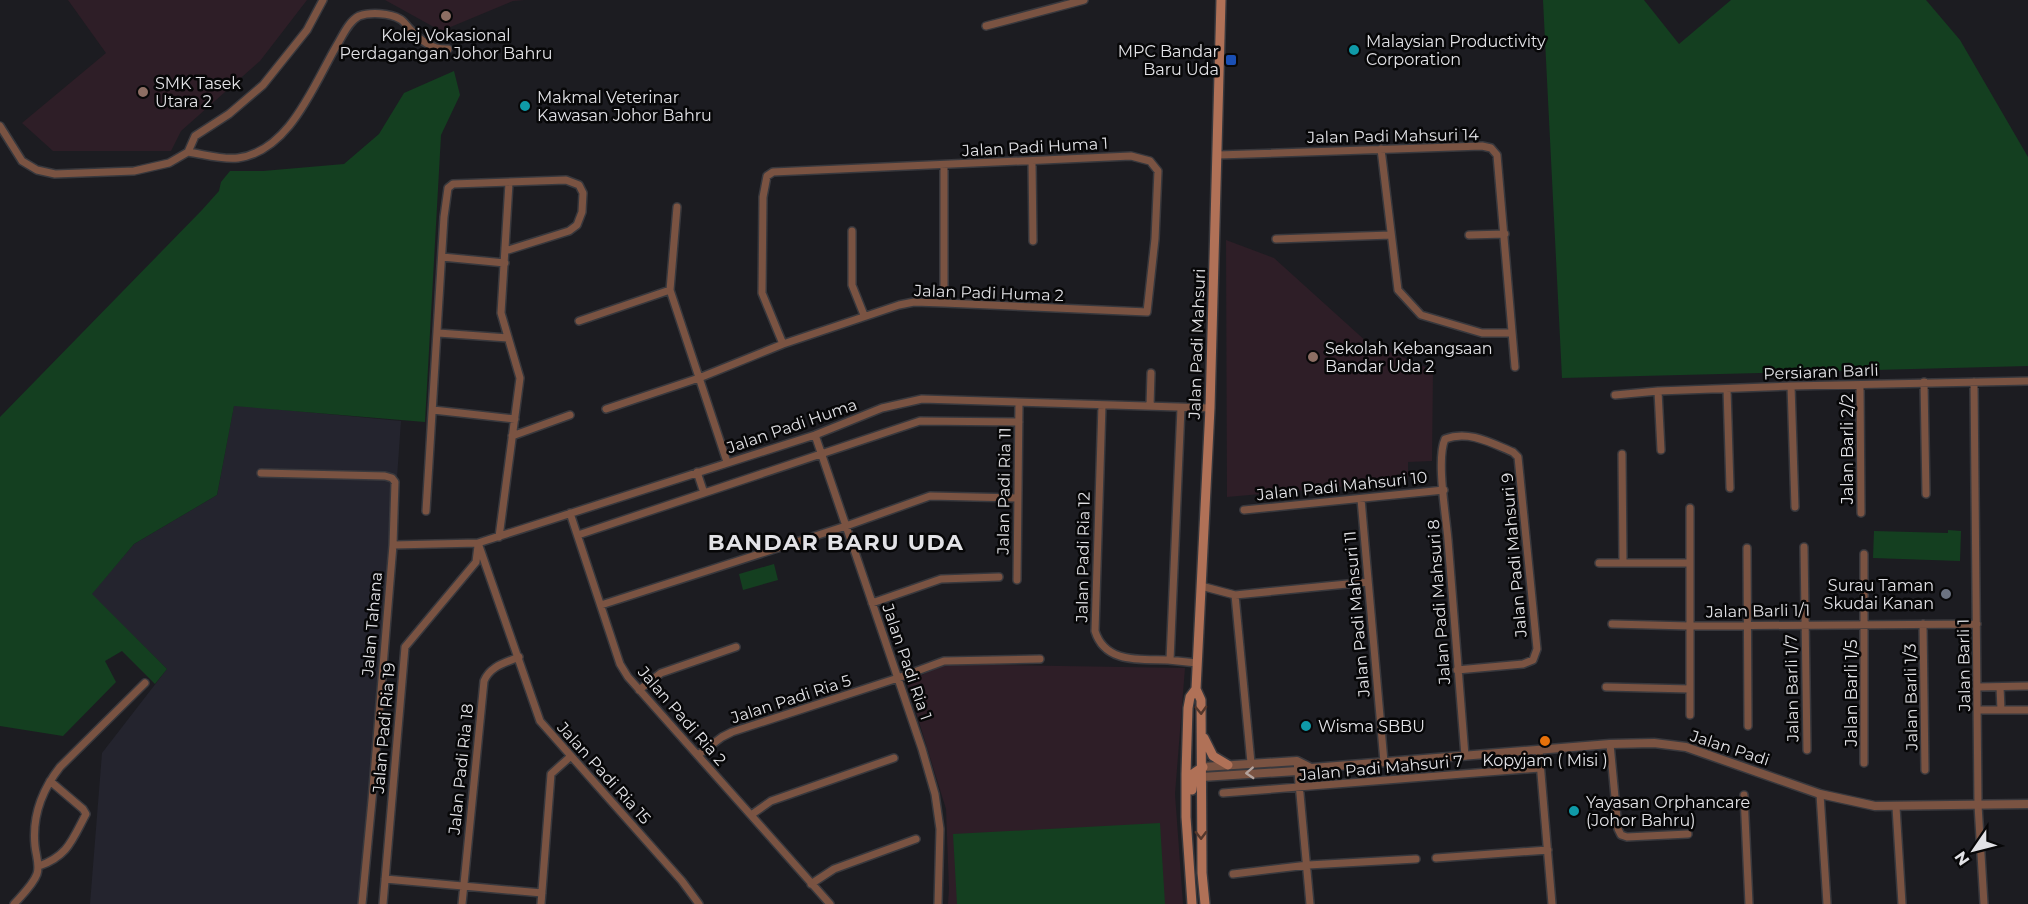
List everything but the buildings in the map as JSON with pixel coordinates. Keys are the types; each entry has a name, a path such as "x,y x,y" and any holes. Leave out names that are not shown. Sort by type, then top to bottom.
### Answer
{"main road":[{"name":"Jalan Padi Mahsuri","path":"1192,904 1187,837 1186,765 1188,708 1196,688 1210,408 1221,0"},
{"name":"Jalan Padi Mahsuri","path":"1196,688 1201,700 1200,773 1205,904"},
{"path":"1187,837 1191,831 1192,781 1200,773 1191,765 1192,708 1190,700"},
{"path":"1202,733 1213,756 1228,765"}],"street":[{"path":"0,126 22,161 37,170 56,174 134,171 169,163 188,152 195,136 238,107 263,85 307,30 323,0"},
{"path":"986,26 1084,0"},
{"path":"188,152 237,158 258,151 273,140 287,128 306,103 324,67 351,23 360,16 378,13 400,18 419,39 438,50 448,49"},
{"name":"Jalan Padi Mahsuri 14","path":"1218,155 1482,146 1491,148 1497,155 1515,367"},
{"path":"1381,149 1398,290 1421,315 1482,333 1511,333"},
{"name":"Jalan Padi Huma 1","path":"783,344 762,293 763,198 767,176 772,172 1131,156 1150,161 1158,171 1155,239 1147,312"},
{"path":"1032,161 1033,240"},
{"path":"944,165 944,303"},
{"path":"426,511 444,217 450,186 566,180 579,185 583,193 582,212 577,225 569,231 505,251"},
{"path":"499,537 520,378 501,314 509,183"},
{"path":"677,207 670,290 727,462"},
{"path":"852,231 852,285 864,315"},
{"path":"1469,235 1505,234"},
{"path":"1276,239 1391,235"},
{"path":"442,257 505,263"},
{"path":"579,321 670,290"},
{"name":"Jalan Padi Huma 2","path":"606,409 699,378 783,344 864,315 914,302 1147,312"},
{"path":"438,333 508,338"},
{"path":"1150,406 1151,373"},
{"name":"Jalan Barli 1","path":"1974,381 1978,446 1978,805 1984,904"},
{"name":"Persiaran Barli","path":"1615,394 1658,390 2028,381"},
{"path":"1924,382 1926,494"},
{"name":"Jalan Barli 2/2","path":"1860,385 1861,513"},
{"path":"1791,386 1795,507"},
{"path":"1727,389 1730,488"},
{"path":"1658,390 1661,450"},
{"name":"Jalan Padi Huma","path":"393,545 478,543 815,435 882,408 922,399 1210,408"},
{"name":"Jalan Padi Ria 11","path":"1017,580 1019,403"},
{"name":"Jalan Padi Ria 12","path":"1101,405 1095,631 1101,645 1106,650 1124,658 1197,663"},
{"name":"Jalan Padi Mahsuri","path":"1170,660 1181,408"},
{"path":"433,410 515,419"},
{"path":"512,436 570,415"},
{"path":"578,535 920,421 1018,422"},
{"name":"Jalan Padi Ria 1","path":"815,435 935,794 940,829 938,904"},
{"name":"Jalan Padi Mahsuri 9","path":"1442,446 1445,439 1454,435 1469,436 1513,452 1518,457 1537,649 1533,660 1523,664 1457,670"},
{"name":"Jalan Padi Mahsuri 8","path":"1442,446 1465,756"},
{"path":"1622,454 1623,562"},
{"path":"697,472 704,493"},
{"name":"Jalan Tahana","path":"261,473 385,476 392,478 395,482 393,545 362,904"},
{"name":"Jalan Padi Mahsuri 10","path":"1244,510 1444,490"},
{"path":"601,605 846,526 930,496 1017,498"},
{"name":"Jalan Padi Mahsuri 11","path":"1361,499 1384,762"},
{"path":"1690,508 1690,715"},
{"name":"Jalan Padi Ria 2","path":"570,513 620,664 639,690 830,904"},
{"name":"Jalan Padi Ria 15","path":"478,543 540,721 682,881 699,904"},
{"name":"Jalan Padi Ria 19","path":"383,904 405,647 476,562 478,543"},
{"name":"Jalan Barli 1/7","path":"1804,547 1807,750"},
{"path":"1747,548 1748,726"},
{"name":"Jalan Barli 1/5","path":"1864,554 1864,763"},
{"path":"1599,563 1690,563"},
{"path":"872,603 940,579 999,577"},
{"path":"1201,586 1234,595 1368,582"},
{"path":"1234,595 1251,763"},
{"name":"Jalan Barli 1/1","path":"1612,624 1689,626 1977,624"},
{"name":"Jalan Barli 1/3","path":"1923,624 1925,770"},
{"path":"639,690 662,673 736,647"},
{"name":"Jalan Padi Ria 18","path":"462,904 484,681 495,667 519,657"},
{"name":"Jalan Padi Ria 5","path":"698,754 732,732 944,661 1040,659"},
{"path":"14,904 36,876 39,866 35,844 36,825 40,800 50,781 60,767 145,683"},
{"path":"1978,687 2028,686"},
{"path":"1606,687 1690,688"},
{"path":"2000,687 2001,710"},
{"path":"1978,710 2028,710"},
{"name":"Jalan Padi","path":"1200,773 1297,771 1610,744 1654,743 1686,747 1820,794 1875,807 2028,804"},
{"path":"1610,744 1618,829 1621,835 1627,837 1688,834"},
{"path":"1539,750 1552,904"},
{"path":"541,904 551,774 571,756"},
{"path":"751,815 771,801 894,758"},
{"path":"1297,761 1310,904"},
{"name":"Jalan Padi","path":"1200,773 1228,765 1251,763 1297,761 1312,768"},
{"name":"Jalan Padi Mahsuri 7","path":"1223,793 1540,768"},
{"path":"39,866 56,861 86,814 50,781"},
{"path":"1820,794 1827,904"},
{"path":"1744,795 1749,904"},
{"path":"1896,807 1902,904"},
{"path":"811,884 834,869 916,839"},
{"path":"1437,858 1548,850"},
{"path":"1233,874 1308,865 1416,859"},
{"path":"385,879 542,893"}],"shaded area":[{"name":"SMK Tasek Utara 2","path":"68,0 307,0 260,61 181,131 171,151 53,151 22,123 106,53"},
{"name":"Kolej Vokasional Perdagangan Johor Bahru","path":"385,0 525,0 513,1 441,31"},
{"name":"Sekolah Kebangsaan Bandar Uda 2","path":"1226,240 1274,258 1368,343 1433,370 1432,461 1408,462 1408,481 1227,497"},
{"path":"234,405 401,421 367,904 90,904 102,753 167,669 91,594 134,544 217,495"},
{"path":"943,664 1185,668 1175,794 1183,904 948,904 946,809 907,683"}],"green space":[{"path":"1543,0 1644,0 1679,44 1731,0 1926,0 1960,40 2028,157 2028,366 1562,378"},
{"path":"454,71 460,95 441,135 425,422 234,406 217,495 134,544 92,594 167,669 155,684 122,651 105,661 116,682 63,736 0,726 0,417 202,210 219,191 221,182 230,171 263,171 344,164 379,134 404,93"},
{"path":"1948,530 1961,531 1960,561 1873,558 1874,531 1948,533"},
{"path":"774,564 778,580 743,590 739,574"},
{"path":"1160,823 1165,904 957,904 953,834"}],"place":[{"name":"Kolej Vokasional Perdagangan Johor Bahru","path":"446,16"},
{"name":"Malaysian Productivity Corporation","path":"1354,50"},
{"name":"MPC Bandar Baru Uda","path":"1231,60"},
{"name":"SMK Tasek Utara 2","path":"143,92"},
{"name":"Makmal Veterinar Kawasan Johor Bahru","path":"525,106"},
{"name":"Sekolah Kebangsaan Bandar Uda 2","path":"1313,357"},
{"name":"Surau Taman Skudai Kanan","path":"1946,594"},
{"name":"Wisma SBBU","path":"1306,726"},
{"name":"Kopyjam ( Misi )","path":"1545,741"},
{"name":"Yayasan Orphancare (Johor Bahru)","path":"1574,811"}],"district":[{"name":"BANDAR BARU UDA","path":"836,542"}]}
